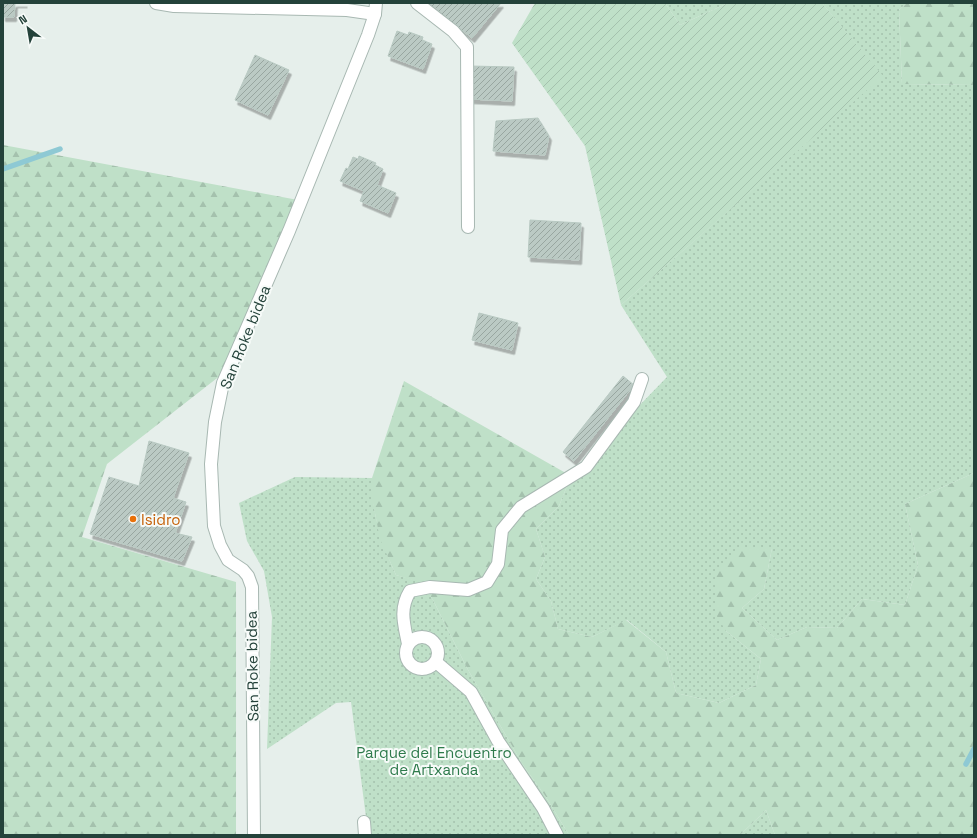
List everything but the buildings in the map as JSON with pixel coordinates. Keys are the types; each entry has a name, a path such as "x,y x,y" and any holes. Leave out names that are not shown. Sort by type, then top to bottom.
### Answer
{"street":[{"path":"156,3 174,6 348,10 376,8"},
{"path":"417,3 453,31 466,47 468,227"},
{"name":"San Roke bidea","path":"254,835 252,587 248,576 243,570 228,560 220,545 214,526 211,464 215,422 223,383 292,224 368,35 376,8"},
{"path":"408,644 416,637 421,636 431,639 438,647 439,652 436,662 427,668 421,669 411,665 406,656 408,644 403,614 404,601 410,591 430,587 468,590 487,582 498,564 502,530 521,507 586,467 634,402 642,379"},
{"path":"436,662 471,692 498,740 543,808 557,835"},
{"path":"364,822 364,835"}],"green space":[{"path":"535,3 665,3 680,25 728,3 822,3 883,76 621,305 585,146 512,43"},
{"path":"665,3 728,3 680,25"},
{"path":"822,3 907,3 899,10 902,84 974,85 974,473 905,504 918,565 905,605 862,599 837,628 807,627 777,640 742,608 764,589 772,548 726,631 761,659 756,685 719,703 676,693 666,652 627,620 592,637 558,629 551,601 536,579 545,557 536,529 559,506 571,476 667,377 621,305 882,76"},
{"path":"907,3 974,3 974,85 902,84 899,10"},
{"path":"3,145 298,200 221,375 107,464 82,537 236,582 236,835 3,835"},
{"path":"404,381 571,476 559,506 536,529 545,557 536,579 551,601 558,629 592,637 626,620 666,652 676,693 719,703 756,685 761,659 726,631 715,613 715,575 740,548 772,548 764,589 742,608 777,640 807,627 837,628 862,599 905,605 918,565 905,504 974,473 974,835 775,835 766,810 740,835 569,835 546,797 523,765 467,668 433,600 422,583 396,575 380,539 372,498 372,478"},
{"name":"Parque del Encuentro de Artxanda","path":"295,477 372,478 372,491 378,528 396,575 422,582 433,600 467,668 523,765 546,797 569,835 366,835 366,817 351,702 336,703 267,749 272,617 264,571 247,541 239,503"},
{"path":"766,810 775,835 740,835"}],"waterway":[{"path":"3,169 60,149"},
{"path":"966,764 974,749"}],"place":[{"name":"Isidro","path":"133,519"}]}
